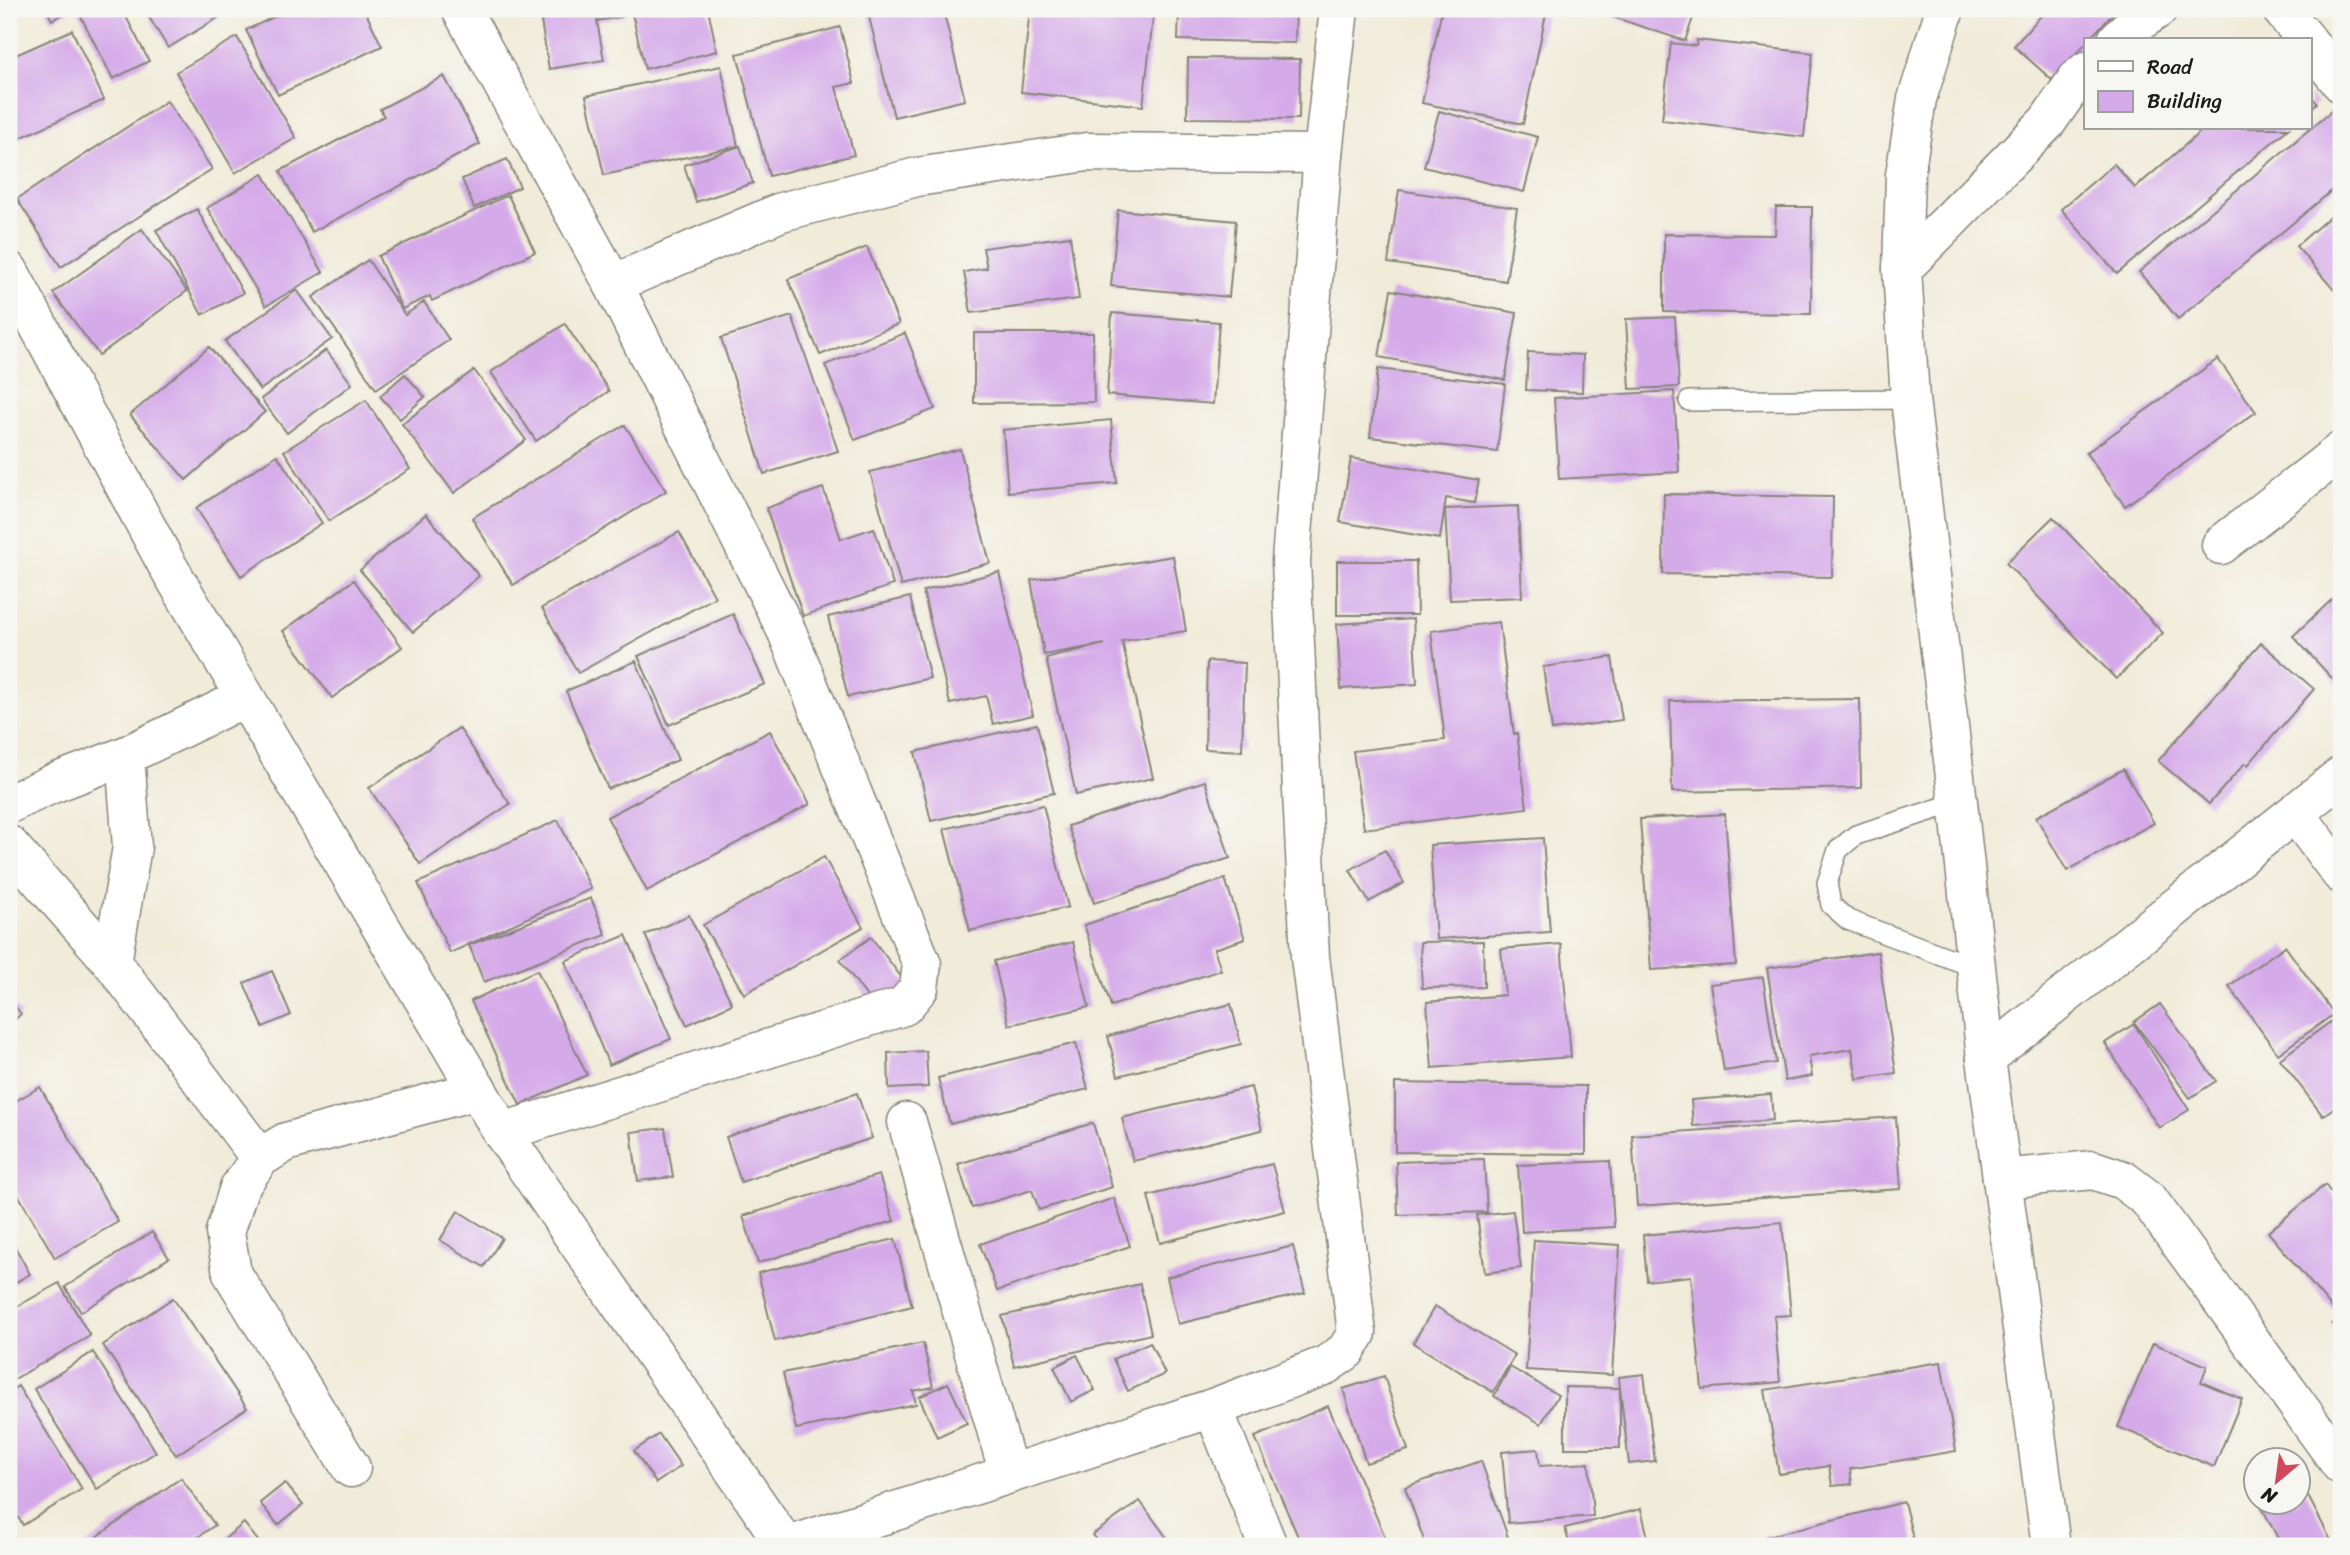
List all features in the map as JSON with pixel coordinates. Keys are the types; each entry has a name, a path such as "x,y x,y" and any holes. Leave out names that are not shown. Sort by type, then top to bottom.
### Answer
{"street":[{"path":"461,9 613,284 787,632 922,964 919,988 904,1006 502,1132"},
{"path":"9,271 166,563 502,1132 787,1546 1213,1408 1326,1365 1346,1351 1357,1333 1310,957 1291,561 1323,154 1339,9"},
{"path":"1945,9 1917,99 1905,175 1902,268 1910,399 1986,1058 2051,1546"},
{"path":"2119,38 2158,9"},
{"path":"2281,9 2305,38"},
{"path":"2312,47 2341,83"},
{"path":"1902,268 2047,122 2084,73"},
{"path":"613,284 781,212 917,177 1087,152 1323,154"},
{"path":"2221,545 2341,451"},
{"path":"9,804 125,756 244,698"},
{"path":"112,962 132,847 125,756"},
{"path":"1986,1058 2341,776"},
{"path":"2295,813 2341,873"},
{"path":"9,845 112,962 260,1158"},
{"path":"351,1468 232,1273 225,1231 239,1188 260,1158 286,1142 478,1090"},
{"path":"907,1122 1009,1474"},
{"path":"2002,1179 2093,1170 2123,1180 2148,1199 2341,1465"},
{"path":"1213,1408 1268,1546"}],"lane":[{"path":"1689,401 1910,399"},
{"path":"1958,802 1856,835 1838,850 1827,883 1831,905 1848,920 1976,968"}],"building":[{"path":"46,9 73,9 52,20"},
{"path":"77,9 122,9 149,61 113,79"},
{"path":"144,9 227,9 229,11 168,48"},
{"path":"291,9 364,9 382,46 278,95 246,30"},
{"path":"539,9 623,9 625,16 597,21 604,60 549,69"},
{"path":"631,9 708,9 717,51 645,69"},
{"path":"867,9 943,9 965,100 894,117"},
{"path":"1030,9 1154,9 1143,106 1021,92"},
{"path":"1179,9 1296,9 1295,43 1178,40"},
{"path":"1442,9 1547,9 1523,124 1422,103"},
{"path":"1613,9 1696,9 1685,41 1610,16"},
{"path":"2047,9 2117,9 2090,38 2084,38 2084,45 2052,80 2014,46"},
{"path":"2330,9 2341,9 2341,21"},
{"path":"840,27 854,83 836,87 854,155 769,176 737,54"},
{"path":"72,30 104,100 9,143 9,58"},
{"path":"237,37 296,138 235,173 176,72"},
{"path":"1697,40 1813,53 1804,137 1662,120 1671,43 1696,46"},
{"path":"1188,58 1300,59 1299,119 1187,118"},
{"path":"721,66 738,146 604,175 586,96"},
{"path":"444,76 480,144 312,232 280,171 384,116 380,109"},
{"path":"167,101 212,169 61,267 17,199"},
{"path":"2336,107 2341,113 2341,183 2178,319 2139,272 2309,130 2312,130"},
{"path":"1439,111 1538,137 1524,192 1424,167"},
{"path":"2203,130 2287,130 2117,274 2061,209 2114,164 2135,188"},
{"path":"740,146 753,183 696,202 684,165"},
{"path":"507,159 520,187 474,208 462,179"},
{"path":"263,174 323,272 266,306 207,208"},
{"path":"1399,190 1517,208 1506,281 1388,263"},
{"path":"508,195 535,252 432,301 430,296 402,309 378,256"},
{"path":"1776,207 1812,207 1811,314 1664,312 1664,234 1775,235"},
{"path":"2341,207 2341,298 2296,246"},
{"path":"197,209 243,293 202,315 156,230"},
{"path":"1118,210 1236,221 1229,297 1111,286"},
{"path":"142,229 187,291 99,355 53,293"},
{"path":"1070,236 1079,299 971,313 964,272 987,268 983,248"},
{"path":"867,247 899,324 820,355 788,279"},
{"path":"368,260 405,315 424,302 449,340 376,389 313,297"},
{"path":"297,290 332,339 260,390 225,341"},
{"path":"1391,290 1517,313 1505,380 1379,357"},
{"path":"1112,313 1219,322 1213,404 1107,395"},
{"path":"792,316 838,451 764,474 721,338"},
{"path":"1675,317 1679,387 1630,389 1626,319"},
{"path":"565,324 609,391 536,441 491,372"},
{"path":"905,333 935,409 855,440 825,365"},
{"path":"974,333 1093,333 1094,402 974,403"},
{"path":"209,347 265,412 186,480 130,415"},
{"path":"326,350 352,384 287,433 261,399"},
{"path":"1528,352 1583,355 1582,392 1526,390"},
{"path":"2218,359 2256,412 2125,506 2086,453"},
{"path":"1378,369 1505,384 1497,452 1370,437"},
{"path":"474,370 526,440 454,493 402,424"},
{"path":"405,374 425,397 400,419 380,396"},
{"path":"1674,391 1679,472 1559,479 1554,398"},
{"path":"366,400 410,469 329,521 284,451"},
{"path":"1111,420 1117,483 1008,492 1003,430"},
{"path":"625,425 666,491 513,585 472,518"},
{"path":"960,449 990,563 901,586 870,472"},
{"path":"277,455 322,523 241,576 196,508"},
{"path":"1351,458 1479,480 1474,503 1446,498 1440,539 1340,522"},
{"path":"823,488 841,539 874,528 893,585 803,616 766,508"},
{"path":"1664,494 1833,497 1832,577 1663,574"},
{"path":"1518,506 1522,597 1450,600 1445,509"},
{"path":"426,514 479,576 413,632 360,570"},
{"path":"2053,517 2163,633 2116,679 2006,563"},
{"path":"679,532 715,597 578,673 542,608"},
{"path":"1173,556 1186,631 1122,641 1153,778 1076,795 1046,658 1105,644 1044,655 1031,580"},
{"path":"1337,561 1416,561 1417,615 1337,615"},
{"path":"999,572 1033,715 993,724 986,696 950,704 923,591"},
{"path":"354,580 402,647 332,698 283,631"},
{"path":"2341,591 2341,688 2293,636"},
{"path":"910,597 930,678 848,697 828,617"},
{"path":"733,614 765,684 669,725 638,656"},
{"path":"1413,619 1417,684 1341,689 1337,624"},
{"path":"1499,622 1527,808 1364,829 1353,751 1445,740 1431,631"},
{"path":"2261,643 2314,689 2248,765 2245,763 2209,804 2158,761"},
{"path":"1612,657 1622,720 1552,730 1543,667"},
{"path":"636,661 678,760 608,789 566,691"},
{"path":"1207,661 1245,663 1242,751 1205,749"},
{"path":"1860,699 1861,788 1672,792 1670,701"},
{"path":"1037,724 1054,793 931,821 915,752"},
{"path":"459,728 510,804 420,864 369,788"},
{"path":"770,731 810,804 647,891 607,817"},
{"path":"2123,769 2154,823 2067,871 2036,817"},
{"path":"1205,781 1230,858 1094,903 1068,826"},
{"path":"1043,805 1068,907 970,931 944,829"},
{"path":"1725,814 1736,965 1651,970 1640,819"},
{"path":"558,820 591,889 450,953 418,883"},
{"path":"1543,838 1550,932 1436,939 1430,845"},
{"path":"1385,850 1404,883 1369,902 1350,870"},
{"path":"824,857 863,927 744,994 703,925"},
{"path":"1225,879 1245,939 1214,949 1221,970 1111,1006 1084,925"},
{"path":"591,898 606,935 484,982 469,945"},
{"path":"689,915 732,1004 687,1025 645,935"},
{"path":"626,935 671,1039 609,1065 565,961"},
{"path":"871,937 908,986 876,1009 840,960"},
{"path":"1483,941 1484,987 1422,988 1420,942"},
{"path":"1073,942 1089,1007 1009,1025 994,961"},
{"path":"1561,944 1571,1057 1432,1068 1427,1002 1505,995 1501,949"},
{"path":"2285,946 2334,1014 2278,1054 2229,986"},
{"path":"1878,952 1896,1073 1857,1079 1852,1049 1809,1056 1812,1076 1785,1081 1767,968"},
{"path":"537,970 587,1075 520,1105 471,1001"},
{"path":"272,971 291,1015 263,1027 244,983"},
{"path":"1763,977 1776,1063 1724,1071 1710,984"},
{"path":"9,999 21,1014 9,1025"},
{"path":"1231,1004 1241,1044 1118,1076 1108,1036"},
{"path":"2160,1004 2216,1081 2190,1098 2134,1022"},
{"path":"2341,1014 2341,1102 2323,1116 2280,1059"},
{"path":"2134,1024 2189,1110 2159,1128 2105,1043"},
{"path":"1076,1043 1088,1089 950,1124 938,1078"},
{"path":"926,1051 928,1087 889,1089 888,1053"},
{"path":"1395,1083 1586,1086 1586,1154 1395,1152"},
{"path":"40,1087 118,1222 55,1258 9,1179 9,1105"},
{"path":"1251,1087 1262,1130 1133,1161 1122,1118"},
{"path":"857,1093 872,1138 741,1182 726,1137"},
{"path":"1771,1094 1773,1120 1693,1126 1691,1100"},
{"path":"1896,1117 1901,1189 1637,1206 1632,1135"},
{"path":"1093,1123 1112,1187 1039,1210 1032,1190 972,1208 958,1164"},
{"path":"665,1128 673,1177 638,1181 631,1132"},
{"path":"1484,1159 1487,1212 1398,1215 1396,1162"},
{"path":"1610,1161 1614,1227 1522,1232 1518,1165"},
{"path":"1272,1164 1285,1211 1160,1243 1148,1196"},
{"path":"879,1175 894,1221 758,1263 743,1216"},
{"path":"2325,1185 2341,1205 2341,1307 2335,1312 2268,1232"},
{"path":"1114,1198 1130,1246 997,1291 980,1244"},
{"path":"458,1211 502,1238 484,1267 440,1240"},
{"path":"1513,1211 1521,1268 1485,1273 1477,1215"},
{"path":"1782,1222 1791,1315 1774,1316 1780,1382 1702,1389 1691,1276 1647,1281 1643,1235"},
{"path":"152,1232 169,1258 81,1312 65,1287"},
{"path":"9,1236 30,1274 9,1286"},
{"path":"895,1239 912,1306 775,1341 758,1273"},
{"path":"1534,1240 1620,1245 1612,1375 1526,1370"},
{"path":"1293,1246 1305,1293 1178,1324 1167,1277"},
{"path":"59,1283 90,1336 9,1382 9,1311"},
{"path":"1140,1284 1151,1334 1014,1366 1002,1316"},
{"path":"173,1298 247,1408 176,1455 103,1345"},
{"path":"1435,1306 1515,1355 1493,1392 1413,1343"},
{"path":"2341,1317 2341,1337 2332,1324"},
{"path":"1150,1342 1165,1374 1128,1391 1113,1359"},
{"path":"923,1343 933,1387 913,1391 916,1404 796,1429 783,1373"},
{"path":"2153,1343 2207,1366 2201,1382 2242,1399 2214,1467 2118,1427"},
{"path":"93,1352 156,1452 97,1489 34,1389"},
{"path":"1077,1355 1095,1390 1071,1402 1054,1367"},
{"path":"1941,1362 1956,1451 1850,1469 1852,1484 1832,1486 1829,1466 1779,1474 1765,1390"},
{"path":"1510,1367 1558,1395 1541,1424 1494,1396"},
{"path":"1644,1374 1655,1461 1629,1464 1620,1389 1620,1448 1565,1448 1565,1387 1620,1388 1619,1377"},
{"path":"1384,1376 1408,1450 1366,1463 1343,1389"},
{"path":"948,1383 967,1423 937,1437 919,1397"},
{"path":"18,1386 82,1489 23,1525 9,1502 9,1392"},
{"path":"1328,1406 1386,1539 1369,1546 1302,1546 1255,1437"},
{"path":"659,1434 681,1466 656,1483 634,1451"},
{"path":"1538,1449 1540,1466 1589,1463 1593,1516 1508,1523 1502,1452"},
{"path":"1481,1461 1508,1537 1481,1546 1426,1546 1405,1487"},
{"path":"181,1478 215,1525 185,1546 84,1546"},
{"path":"285,1483 303,1505 278,1525 260,1503"},
{"path":"1140,1501 1173,1546 1101,1546 1092,1535"},
{"path":"1904,1502 1915,1546 1767,1546 1765,1537"},
{"path":"2312,1504 2334,1546 2282,1546 2266,1516 2312,1516"},
{"path":"1641,1509 1650,1546 1570,1546 1565,1528"},
{"path":"244,1523 262,1546 216,1546"},
{"path":"9,1528 19,1546 9,1546"}]}
